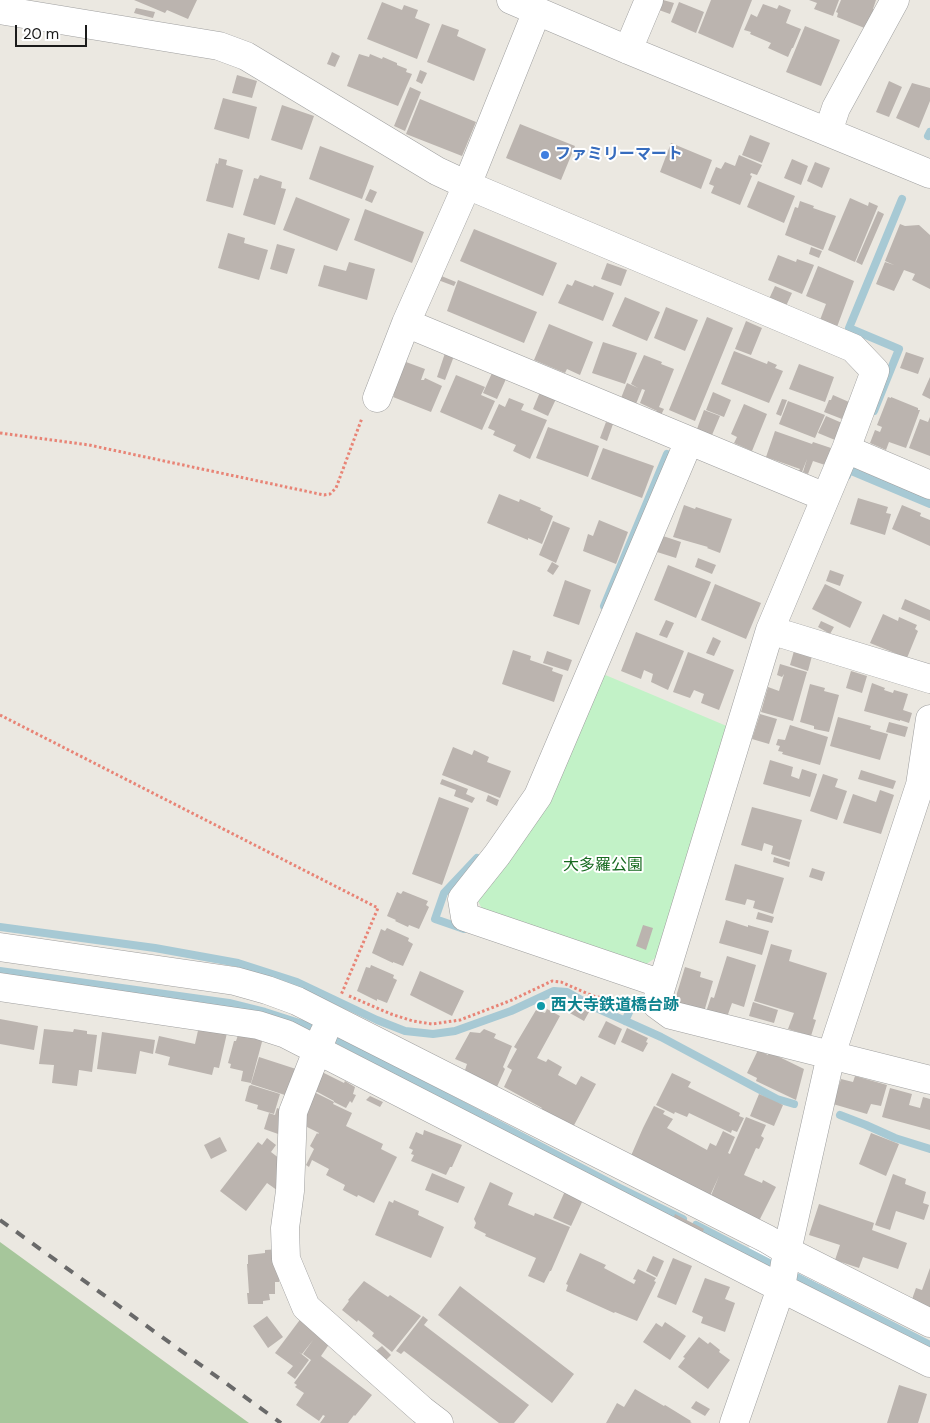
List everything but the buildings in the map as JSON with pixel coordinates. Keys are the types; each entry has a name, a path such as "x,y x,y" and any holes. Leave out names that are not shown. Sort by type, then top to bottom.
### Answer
{"street":[{"path":"511,0 930,174"},
{"path":"628,50 650,0"},
{"path":"828,132 836,108 895,0"},
{"path":"0,10 218,46 246,56 437,171 853,348 875,371 846,449 770,630 659,994"},
{"path":"377,398 406,323 467,185 537,11"},
{"path":"406,323 825,497"},
{"path":"689,441 538,796 497,855 462,899 465,917 659,994 671,1015 930,1080"},
{"path":"846,449 930,485"},
{"path":"770,630 930,679"},
{"path":"734,1423 784,1270 831,1055 920,785 930,719"},
{"path":"0,947 235,981 297,1001 784,1270 930,1363"},
{"path":"0,987 258,1025 286,1034 330,1019 767,1239 784,1270 930,1323"},
{"path":"330,1019 293,1112 290,1191 285,1228 286,1259 306,1307 439,1423"}],"path":[{"path":"0,433 89,445 324,495 330,494 336,488 370,399 377,398"},
{"path":"0,714 378,908 330,1019 391,1014 413,1021 432,1024 460,1020 552,982 561,982 594,996 612,1000 659,994"}],"green space":[{"name":"大多羅公園","path":"603,674 729,727 661,954 645,965 483,911 475,895"},
{"path":"0,1242 249,1423 0,1423"}],"pier":[{"path":"752,1242 822,1280 812,1298 743,1260"}],"waterway":[{"path":"928,136 930,132"},
{"path":"874,411 899,349 849,328 902,199"},
{"path":"604,606 667,454"},
{"path":"847,476 849,470 930,504"},
{"path":"464,929 435,919 444,893 477,858"},
{"path":"0,927 155,948 238,963 297,982 377,1020 405,1031 433,1034 455,1031 511,1011 554,991 567,992 592,1006 661,1037 777,1099 794,1104"},
{"path":"0,971 229,1003 315,1028 620,1188 683,1219"},
{"path":"625,1021 631,1008"},
{"path":"840,1115 895,1138 930,1149"},
{"path":"696,1225 779,1268"},
{"path":"789,1273 930,1345"}],"railway":[{"path":"0,1220 281,1423"}],"place":[{"name":"ファミリーマート","path":"545,155"},
{"name":"西大寺鉄道橋台跡","path":"541,1006"}]}
